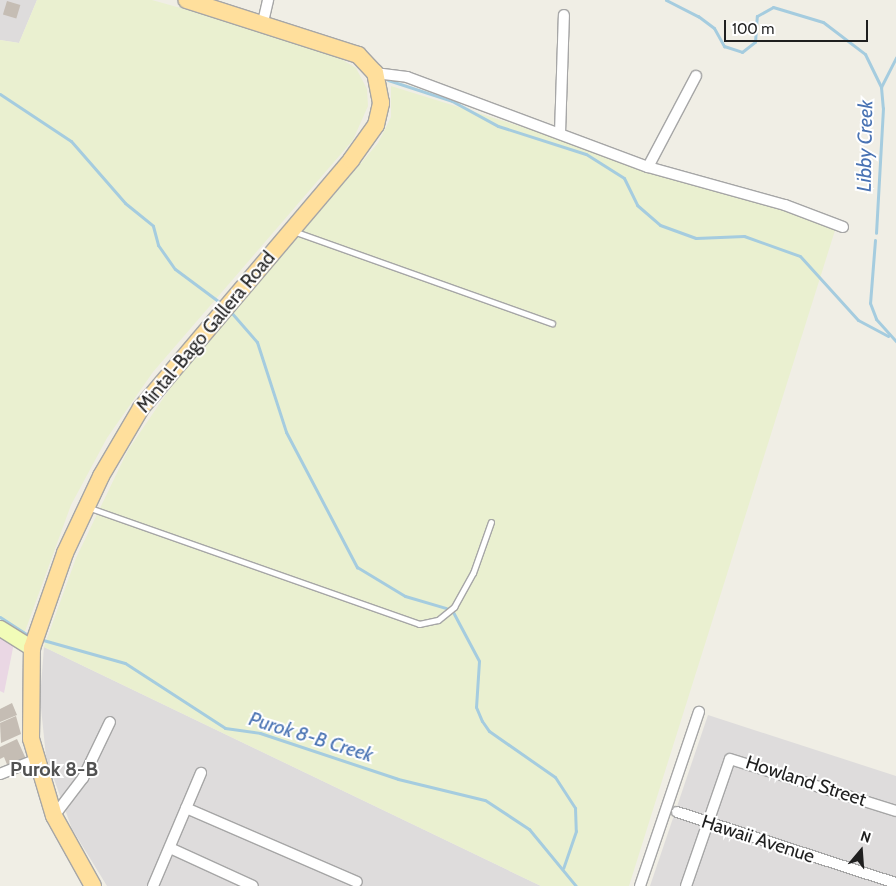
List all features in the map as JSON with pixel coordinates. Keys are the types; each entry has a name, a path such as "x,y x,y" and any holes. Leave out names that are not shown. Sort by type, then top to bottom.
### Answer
{"main road":[{"path":"188,0 345,48 375,73"},
{"name":"Mintal-Bago Gallera Road","path":"93,886 54,816 35,760 29,698 32,648 87,506 118,444 164,377 292,231 373,130 381,103 375,73"}],"street":[{"path":"262,22 268,0"},
{"path":"560,133 564,15"},
{"path":"375,73 407,78 648,167 785,205 843,227"},
{"path":"648,167 696,76"},
{"path":"0,628 32,648"},
{"path":"640,886 700,712"},
{"path":"54,816 83,778 110,722"},
{"name":"Howland Street","path":"686,886 726,764 734,758 896,810"},
{"path":"0,774 35,760"},
{"path":"153,886 201,772"},
{"path":"186,808 356,882"},
{"name":"Hawaii Avenue","path":"677,812 896,883"},
{"path":"170,848 253,886"}],"lane":[{"path":"292,231 552,323"},
{"path":"87,506 419,624 438,620 454,607 473,572 491,522"}],"shaded area":[{"path":"0,0 37,0 19,43 0,40"},
{"path":"0,636 14,643 4,693 0,691"},
{"path":"44,647 541,886 107,886 72,829 46,757 40,698"},
{"path":"708,715 896,776 896,886 650,886"}],"green space":[{"path":"37,0 152,0 321,47 356,68 367,89 368,106 353,140 153,372 107,438 71,505 23,637 0,624 0,40 19,43"},
{"path":"391,86 571,142 646,171 837,224 629,886 541,886 44,647 76,558 128,450 173,384 378,143 391,117"}],"building":[{"path":"7,1 20,5 16,18 3,14"},
{"path":"12,703 17,715 0,722 0,709"},
{"path":"16,716 21,734 1,743 0,723"},
{"path":"17,739 26,759 8,767 4,757 0,759 0,747"}],"waterway":[{"name":"Libby Creek","path":"666,0 698,16 714,28 724,46 742,52 755,42 757,16 773,7 823,22 865,54 881,87 883,108 876,233"},
{"path":"881,87 896,58"},
{"path":"388,80 452,101 498,126 586,154 624,178 637,205 660,225 696,238 744,236 800,256 858,320 888,336"},
{"path":"0,94 71,141 125,203 153,226 158,245 175,269 218,301"},
{"name":"Libby Creek","path":"875,240 870,303 876,319 896,341"},
{"path":"230,311 257,342 286,432 357,567 405,596 446,608"},
{"path":"453,612 479,661 476,707 482,721 489,731 555,777 575,808 576,831 563,868"},
{"name":"Purok 8-B Creek","path":"0,617 28,635"},
{"name":"Purok 8-B Creek","path":"43,640 125,663 225,728 260,733 398,779 485,800 529,829 576,886"}],"district":[{"name":"Purok 8-B","path":"54,769"}]}
